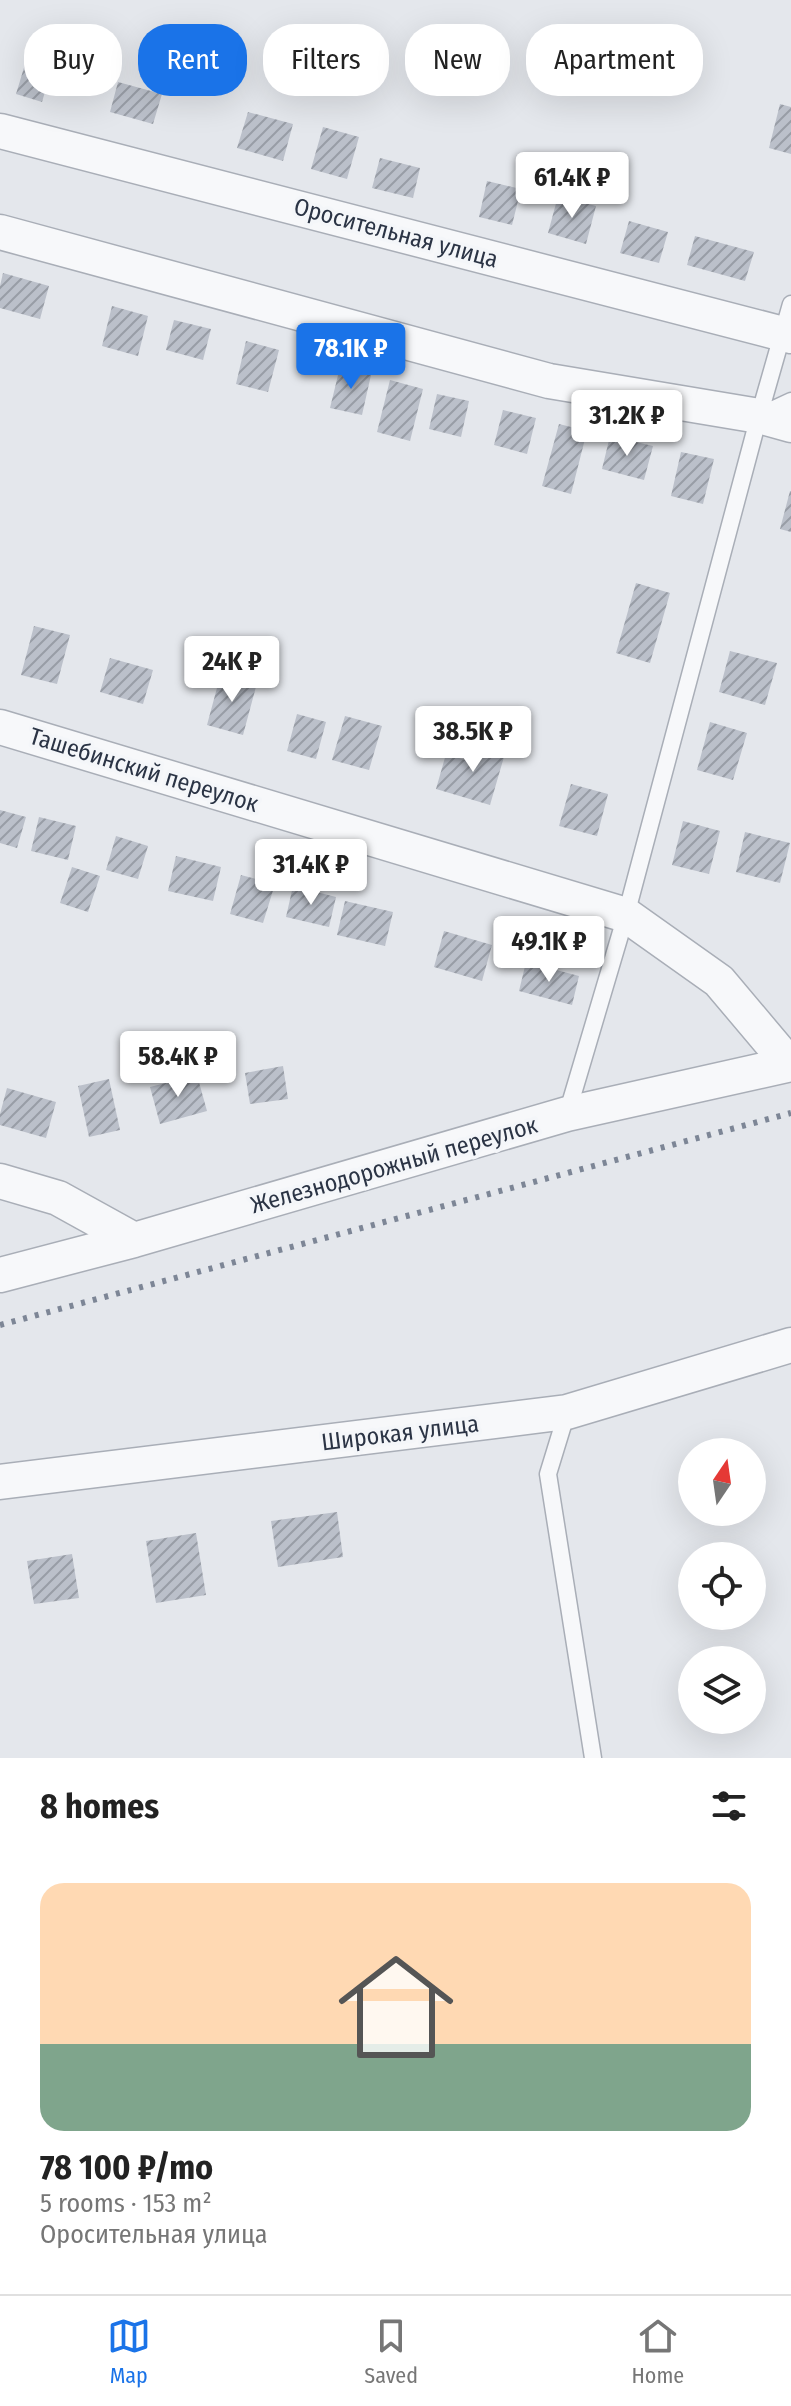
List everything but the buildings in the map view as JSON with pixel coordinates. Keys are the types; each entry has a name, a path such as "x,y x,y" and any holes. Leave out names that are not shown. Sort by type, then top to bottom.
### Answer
{"street":[{"name":"Оросительная улица","path":"0,131 788,325"},
{"path":"0,232 549,381 775,420"},
{"name":"Ташебинский переулок","path":"0,727 626,915 719,981 790,1064"},
{"name":"Железнодорожный переулок","path":"0,1275 134,1240 567,1114 790,1064"},
{"path":"0,1181 58,1198 134,1240"},
{"name":"Широкая улица","path":"0,1482 567,1412 791,1345"}],"lane":[{"path":"567,1114 775,420 788,325"},
{"path":"775,420 791,401"},
{"path":"567,1412 548,1474 593,1758"}],"railway":[{"path":"0,1325 791,1113"}]}
